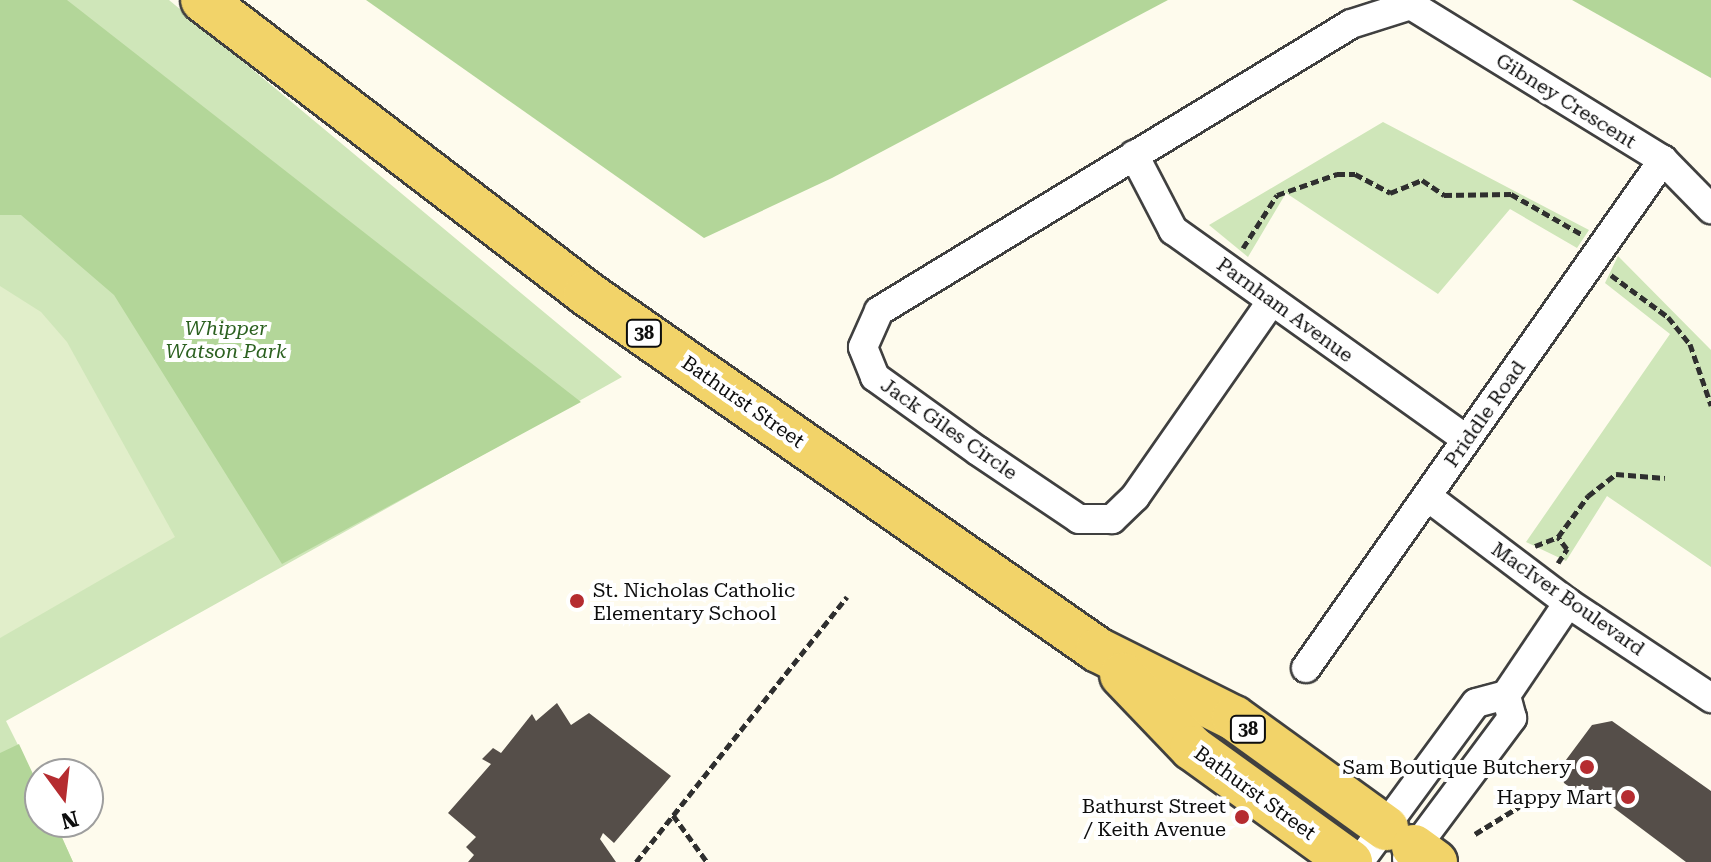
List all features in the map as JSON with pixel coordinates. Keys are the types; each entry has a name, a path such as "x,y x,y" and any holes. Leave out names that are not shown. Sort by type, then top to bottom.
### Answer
{"main road":[{"name":"Bathurst Street","path":"203,0 586,293 1098,650 1234,718 1410,850"},
{"name":"Bathurst Street","path":"1098,650 1192,748 1350,862"}],"street":[{"name":"Gibney Crescent","path":"1134,155 1351,24 1412,3 1663,160 1711,209"},
{"name":"Parnham Avenue","path":"1134,155 1173,230 1466,439"},
{"name":"Jack Giles Circle","path":"1134,155 879,311 863,347 875,377 1079,519 1112,519 1135,497 1271,302"},
{"name":"Priddle Road","path":"1306,668 1663,160"},
{"name":"MacIver Boulevard","path":"1428,497 1568,603 1711,698"},
{"path":"1359,862 1410,850 1512,718 1506,695 1568,603"}],"path":[{"path":"1228,271 1277,195 1337,174 1355,174 1390,193 1422,180 1444,195 1511,194 1598,254 1668,317 1690,344 1711,405"},
{"path":"1543,584 1567,549 1558,537 1588,496 1616,474 1665,478"},
{"path":"636,862 847,597"},
{"path":"1475,834 1543,792"},
{"path":"673,815 707,862"}],"green space":[{"name":"Whipper Watson Park","path":"0,0 169,0 622,377 6,721 24,758 24,838 62,838 73,862 0,862"},
{"path":"0,0 67,0 581,402 282,564 114,295 21,215 0,215"},
{"path":"366,0 1168,0 832,178 704,238"},
{"path":"1572,0 1711,0 1711,78"},
{"path":"1383,122 1589,230 1577,248 1510,209 1438,294 1286,193 1248,257 1209,225"},
{"path":"1618,256 1711,350 1711,567 1607,496 1566,561 1526,542 1670,334 1605,283"},
{"path":"0,286 41,312 67,342 175,537 0,638"},
{"path":"19,744 26,758 24,838 62,838 73,862 0,862 0,753"}],"building":[{"path":"557,703 571,725 589,713 671,776 614,843 603,833 600,839 616,862 468,862 474,855 466,847 476,837 448,813 491,764 482,759 493,748 501,753 532,714 536,721"},
{"path":"1612,721 1711,791 1711,862 1686,862 1582,784 1576,792 1564,783 1560,768 1592,725"}],"place":[{"name":"St. Nicholas Catholic Elementary School","path":"577,601"},
{"name":"Sam Boutique Butchery","path":"1587,767"},
{"name":"Happy Mart","path":"1628,797"},
{"name":"Bathurst Street / Keith Avenue","path":"1242,817"}]}
